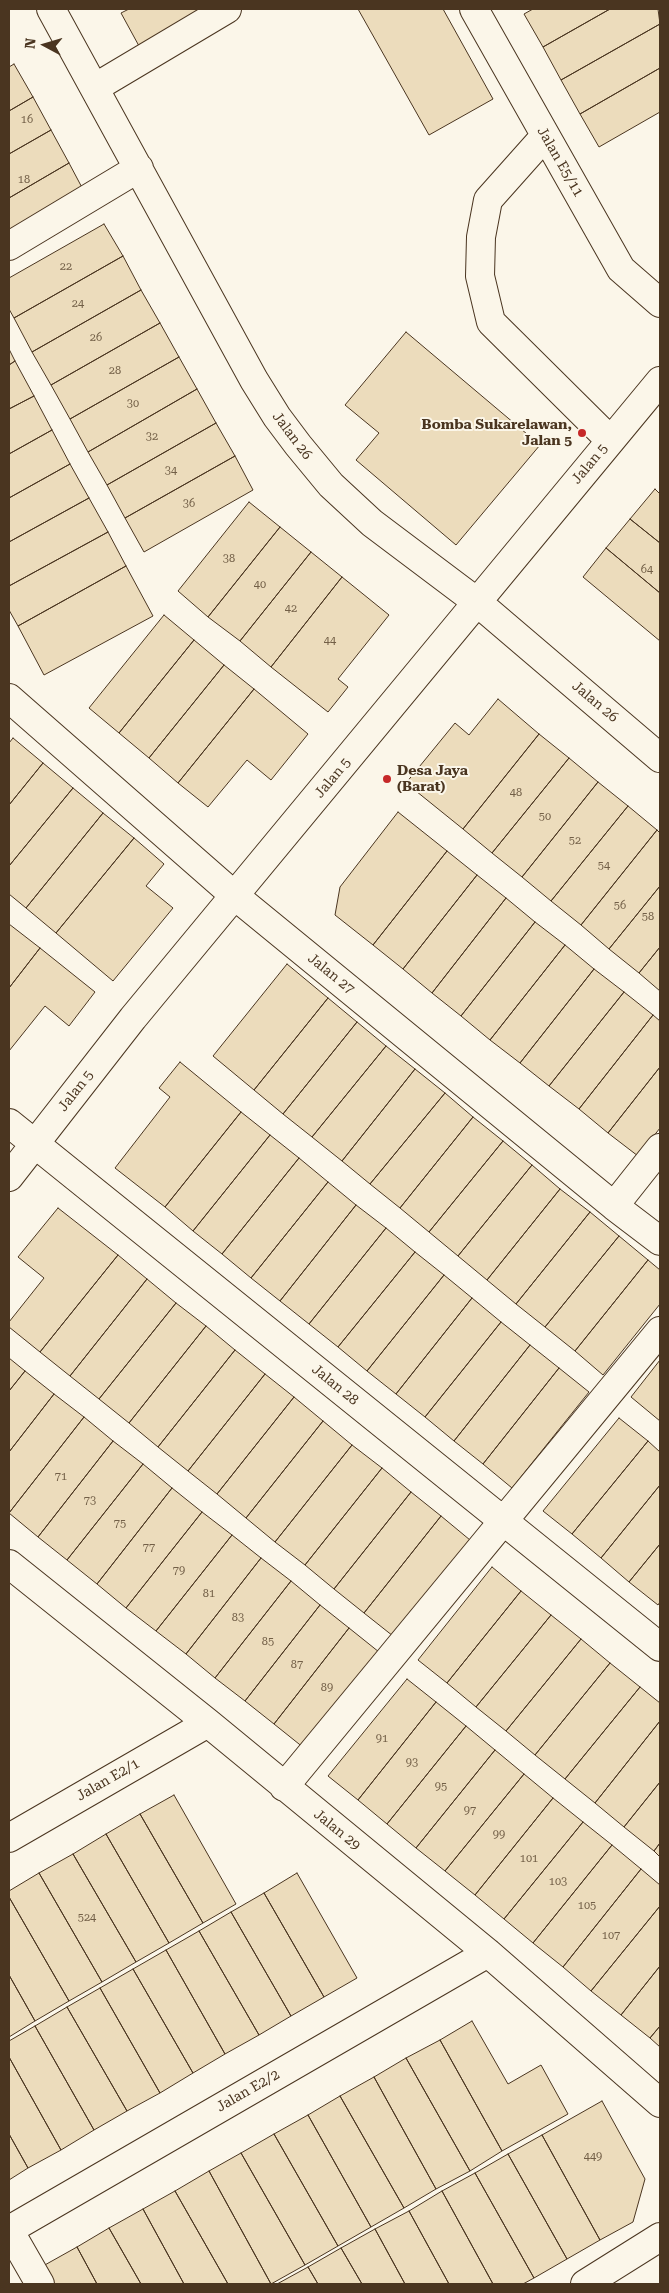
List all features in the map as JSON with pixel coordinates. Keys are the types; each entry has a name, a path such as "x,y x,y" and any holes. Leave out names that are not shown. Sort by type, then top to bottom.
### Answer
{"street":[{"name":"Jalan 26","path":"51,9 96,87 254,380 277,417 298,445 331,485 372,523 477,602 660,758"},
{"path":"96,87 228,9"},
{"name":"Jalan E5/11","path":"474,9 544,136 621,269 660,303"},
{"path":"544,136 488,200 481,237 480,276 490,322 610,440"},
{"path":"9,246 139,168"},
{"name":"Jalan 5","path":"9,1177 133,1018 236,896 660,381"},
{"name":"Jalan 27","path":"9,698 236,896 614,1206 660,1241"},
{"name":"Jalan 28","path":"9,1123 34,1145 505,1520 660,1647"},
{"path":"614,1206 660,1148"},
{"path":"284,1786 660,1331"},
{"name":"Jalan 29","path":"9,1564 208,1723 488,1953 660,2103"},
{"name":"Jalan E2/1","path":"9,1838 208,1723"},
{"name":"Jalan E2/2","path":"9,2230 488,1953"},
{"path":"9,2230 40,2284"},
{"path":"585,2284 660,2237"}],"building":[{"path":"129,9 204,9 139,46 121,13"},
{"path":"358,9 443,9 493,99 429,135"},
{"path":"533,9 610,9 543,47 524,14"},
{"path":"610,9 658,9 660,24 561,80 543,47"},
{"path":"660,24 660,68 580,114 561,80"},
{"path":"14,64 33,97 9,111 9,67"},
{"path":"660,68 660,112 599,147 580,114"},
{"path":"33,97 51,130 9,154 9,111"},
{"path":"51,130 69,163 9,198 9,154"},
{"path":"69,163 87,197 9,241 9,198"},
{"path":"104,224 123,256 14,318 9,309 9,278"},
{"path":"123,256 141,290 32,352 14,318"},
{"path":"141,290 160,323 51,385 32,352"},
{"path":"160,323 179,357 70,419 51,385"},
{"path":"406,332 540,445 456,545 356,460 379,433 345,405"},
{"path":"9,349 15,361 9,365"},
{"path":"179,357 197,389 88,452 70,419"},
{"path":"15,361 34,396 9,409 9,365"},
{"path":"197,389 216,423 107,485 88,452"},
{"path":"34,396 52,430 9,454 9,409"},
{"path":"216,423 235,456 125,518 107,485"},
{"path":"52,430 70,464 9,498 9,454"},
{"path":"235,456 253,490 144,552 125,518"},
{"path":"70,464 89,498 9,542 9,498"},
{"path":"655,489 660,494 660,543 630,519"},
{"path":"89,498 108,532 9,586 9,542"},
{"path":"249,502 280,527 208,617 178,591"},
{"path":"630,519 660,543 660,593 606,548"},
{"path":"280,527 311,552 240,641 208,617"},
{"path":"108,532 126,566 18,626 9,610 9,586"},
{"path":"606,548 660,593 660,641 583,577"},
{"path":"311,552 342,577 271,667 240,641"},
{"path":"126,566 153,616 44,675 18,626"},
{"path":"342,577 389,615 338,679 348,687 328,712 271,667"},
{"path":"164,615 194,640 119,733 89,708"},
{"path":"194,640 224,665 149,758 119,733"},
{"path":"224,665 254,689 178,783 149,758"},
{"path":"254,689 308,734 271,780 247,760 208,807 178,783"},
{"path":"498,699 539,734 463,829 406,783 455,723 469,735"},
{"path":"539,734 569,758 492,853 463,829"},
{"path":"13,738 43,763 9,805 9,743"},
{"path":"569,758 598,782 522,877 492,853"},
{"path":"43,763 73,788 9,866 9,805"},
{"path":"598,782 628,806 551,901 522,877"},
{"path":"73,788 103,813 26,908 9,894 9,866"},
{"path":"628,806 657,830 581,925 551,901"},
{"path":"398,812 447,851 373,945 335,915 340,887"},
{"path":"103,813 134,838 56,933 26,908"},
{"path":"657,830 660,833 660,886 609,949 581,925"},
{"path":"134,838 164,864 146,886 173,908 113,981 56,933"},
{"path":"447,851 477,875 403,969 373,945"},
{"path":"477,875 506,898 432,993 403,969"},
{"path":"660,886 660,947 639,973 609,949"},
{"path":"506,898 535,922 461,1016 432,993"},
{"path":"535,922 565,945 490,1040 461,1016"},
{"path":"9,924 40,948 9,988"},
{"path":"565,945 594,969 520,1063 490,1040"},
{"path":"660,947 660,991 639,973"},
{"path":"40,948 95,992 69,1026 45,1006 9,1051 9,988"},
{"path":"287,964 328,998 254,1090 213,1056"},
{"path":"594,969 624,992 549,1086 520,1063"},
{"path":"624,992 653,1015 579,1109 549,1086"},
{"path":"328,998 357,1022 283,1114 254,1090"},
{"path":"653,1015 660,1021 660,1067 608,1133 579,1109"},
{"path":"357,1022 386,1046 312,1137 283,1114"},
{"path":"386,1046 415,1069 342,1161 312,1137"},
{"path":"180,1062 241,1112 165,1207 115,1168 170,1097 159,1088"},
{"path":"660,1067 660,1128 638,1156 608,1133"},
{"path":"415,1069 445,1093 370,1184 342,1161"},
{"path":"445,1093 473,1117 400,1208 370,1184"},
{"path":"241,1112 270,1135 193,1231 165,1207"},
{"path":"473,1117 503,1141 429,1232 400,1208"},
{"path":"270,1135 299,1158 222,1254 193,1231"},
{"path":"503,1141 532,1165 458,1256 429,1232"},
{"path":"299,1158 328,1182 251,1278 222,1254"},
{"path":"532,1165 560,1189 487,1280 458,1256"},
{"path":"328,1182 356,1205 280,1301 251,1278"},
{"path":"560,1189 590,1212 516,1304 487,1280"},
{"path":"356,1205 386,1228 309,1324 280,1301"},
{"path":"58,1208 118,1255 40,1352 9,1327 9,1322 44,1278 18,1257"},
{"path":"590,1212 619,1236 545,1327 516,1304"},
{"path":"386,1228 415,1252 338,1347 309,1324"},
{"path":"619,1236 648,1260 575,1351 545,1327"},
{"path":"415,1252 444,1275 367,1371 338,1347"},
{"path":"118,1255 147,1279 70,1376 40,1352"},
{"path":"648,1260 660,1270 660,1304 603,1375 575,1351"},
{"path":"444,1275 472,1298 396,1394 367,1371"},
{"path":"147,1279 176,1303 99,1399 70,1376"},
{"path":"472,1298 501,1322 425,1417 396,1394"},
{"path":"176,1303 206,1326 129,1423 99,1399"},
{"path":"501,1322 530,1345 454,1441 425,1417"},
{"path":"206,1326 235,1350 158,1447 129,1423"},
{"path":"530,1345 559,1368 483,1464 454,1441"},
{"path":"235,1350 265,1374 188,1471 158,1447"},
{"path":"9,1358 25,1371 9,1391"},
{"path":"660,1360 660,1421 631,1397"},
{"path":"559,1368 589,1392 512,1488 483,1464"},
{"path":"25,1371 54,1394 9,1452 9,1391"},
{"path":"265,1374 294,1397 217,1494 188,1471"},
{"path":"54,1394 84,1417 9,1513 9,1452"},
{"path":"294,1397 323,1421 246,1518 217,1494"},
{"path":"84,1417 113,1441 38,1537 9,1513"},
{"path":"619,1418 648,1441 572,1534 543,1511"},
{"path":"323,1421 352,1445 275,1542 246,1518"},
{"path":"113,1441 143,1464 67,1560 38,1537"},
{"path":"648,1441 660,1452 660,1485 601,1558 572,1534"},
{"path":"352,1445 382,1468 305,1565 275,1542"},
{"path":"143,1464 172,1488 97,1584 67,1560"},
{"path":"382,1468 411,1492 334,1589 305,1565"},
{"path":"660,1485 660,1544 629,1582 601,1558"},
{"path":"172,1488 202,1512 126,1608 97,1584"},
{"path":"411,1492 441,1516 364,1613 334,1589"},
{"path":"202,1512 232,1535 156,1631 126,1608"},
{"path":"441,1516 470,1540 393,1636 364,1613"},
{"path":"232,1535 261,1558 186,1654 156,1631"},
{"path":"660,1544 660,1602 658,1605 629,1582"},
{"path":"261,1558 291,1581 215,1678 186,1654"},
{"path":"492,1567 521,1591 447,1683 418,1660"},
{"path":"291,1581 320,1605 245,1701 215,1678"},
{"path":"521,1591 551,1615 476,1707 447,1683"},
{"path":"320,1605 349,1628 274,1724 245,1701"},
{"path":"551,1615 581,1639 506,1731 476,1707"},
{"path":"349,1628 379,1652 304,1748 274,1724"},
{"path":"581,1639 610,1663 535,1755 506,1731"},
{"path":"610,1663 640,1687 565,1779 535,1755"},
{"path":"407,1679 436,1702 358,1800 328,1776"},
{"path":"640,1687 660,1703 660,1721 595,1803 565,1779"},
{"path":"436,1702 466,1726 387,1824 358,1800"},
{"path":"660,1721 660,1782 624,1827 595,1803"},
{"path":"466,1726 495,1750 416,1848 387,1824"},
{"path":"495,1750 524,1774 445,1871 416,1848"},
{"path":"524,1774 553,1798 475,1895 445,1871"},
{"path":"660,1782 660,1843 654,1851 624,1827"},
{"path":"174,1795 236,1904 203,1923 140,1814"},
{"path":"553,1798 583,1822 504,1919 475,1895"},
{"path":"140,1814 203,1923 169,1943 106,1834"},
{"path":"583,1822 612,1845 533,1943 504,1919"},
{"path":"106,1834 169,1943 136,1962 73,1854"},
{"path":"660,1843 660,1857 654,1851"},
{"path":"612,1845 641,1869 563,1967 533,1943"},
{"path":"73,1854 136,1962 102,1982 39,1873"},
{"path":"641,1869 660,1885 660,1906 591,1991 563,1967"},
{"path":"39,1873 102,1982 69,2001 9,1897 9,1891"},
{"path":"297,1873 357,1978 324,1997 264,1893"},
{"path":"264,1893 324,1997 291,2016 231,1912"},
{"path":"9,1897 69,2001 35,2021 9,1975"},
{"path":"660,1906 660,1966 621,2015 591,1991"},
{"path":"231,1912 291,2016 259,2035 199,1931"},
{"path":"199,1931 259,2035 225,2054 166,1950"},
{"path":"166,1950 225,2054 193,2073 133,1969"},
{"path":"660,1966 660,2026 650,2038 621,2015"},
{"path":"133,1969 193,2073 160,2093 100,1988"},
{"path":"9,1975 35,2021 9,2037"},
{"path":"100,1988 160,2093 127,2111 67,2007"},
{"path":"67,2007 127,2111 94,2130 35,2026"},
{"path":"472,2021 508,2084 541,2065 568,2114 502,2151 440,2040"},
{"path":"35,2026 94,2130 61,2150 9,2057 9,2041"},
{"path":"660,2026 660,2047 650,2038"},
{"path":"440,2040 502,2151 470,2171 406,2058"},
{"path":"9,2057 61,2150 28,2168 9,2134"},
{"path":"406,2058 470,2171 436,2189 374,2077"},
{"path":"374,2077 436,2189 404,2208 340,2096"},
{"path":"340,2096 404,2208 371,2227 308,2115"},
{"path":"602,2101 645,2179 633,2222 600,2240 542,2135"},
{"path":"308,2115 371,2227 338,2246 274,2134"},
{"path":"9,2134 28,2168 9,2180"},
{"path":"274,2134 338,2246 305,2265 241,2153"},
{"path":"542,2135 600,2240 567,2259 508,2154"},
{"path":"241,2153 305,2265 271,2284 209,2171"},
{"path":"508,2154 567,2259 534,2278 475,2173"},
{"path":"209,2171 271,2284 228,2284 175,2191"},
{"path":"475,2173 534,2278 523,2284 493,2284 442,2191"},
{"path":"175,2191 228,2284 184,2284 143,2209"},
{"path":"442,2191 493,2284 449,2284 409,2211"},
{"path":"143,2209 184,2284 141,2284 109,2228"},
{"path":"409,2211 449,2284 405,2284 375,2229"},
{"path":"109,2228 141,2284 97,2284 77,2247"},
{"path":"375,2229 405,2284 362,2284 341,2248"},
{"path":"77,2247 97,2284 54,2284 43,2266"},
{"path":"341,2248 362,2284 318,2284 308,2267"},
{"path":"308,2267 318,2284 277,2284"}],"place":[{"name":"Bomba Sukarelawan, Jalan 5","path":"582,433"},
{"name":"Desa Jaya (Barat)","path":"387,779"}]}
